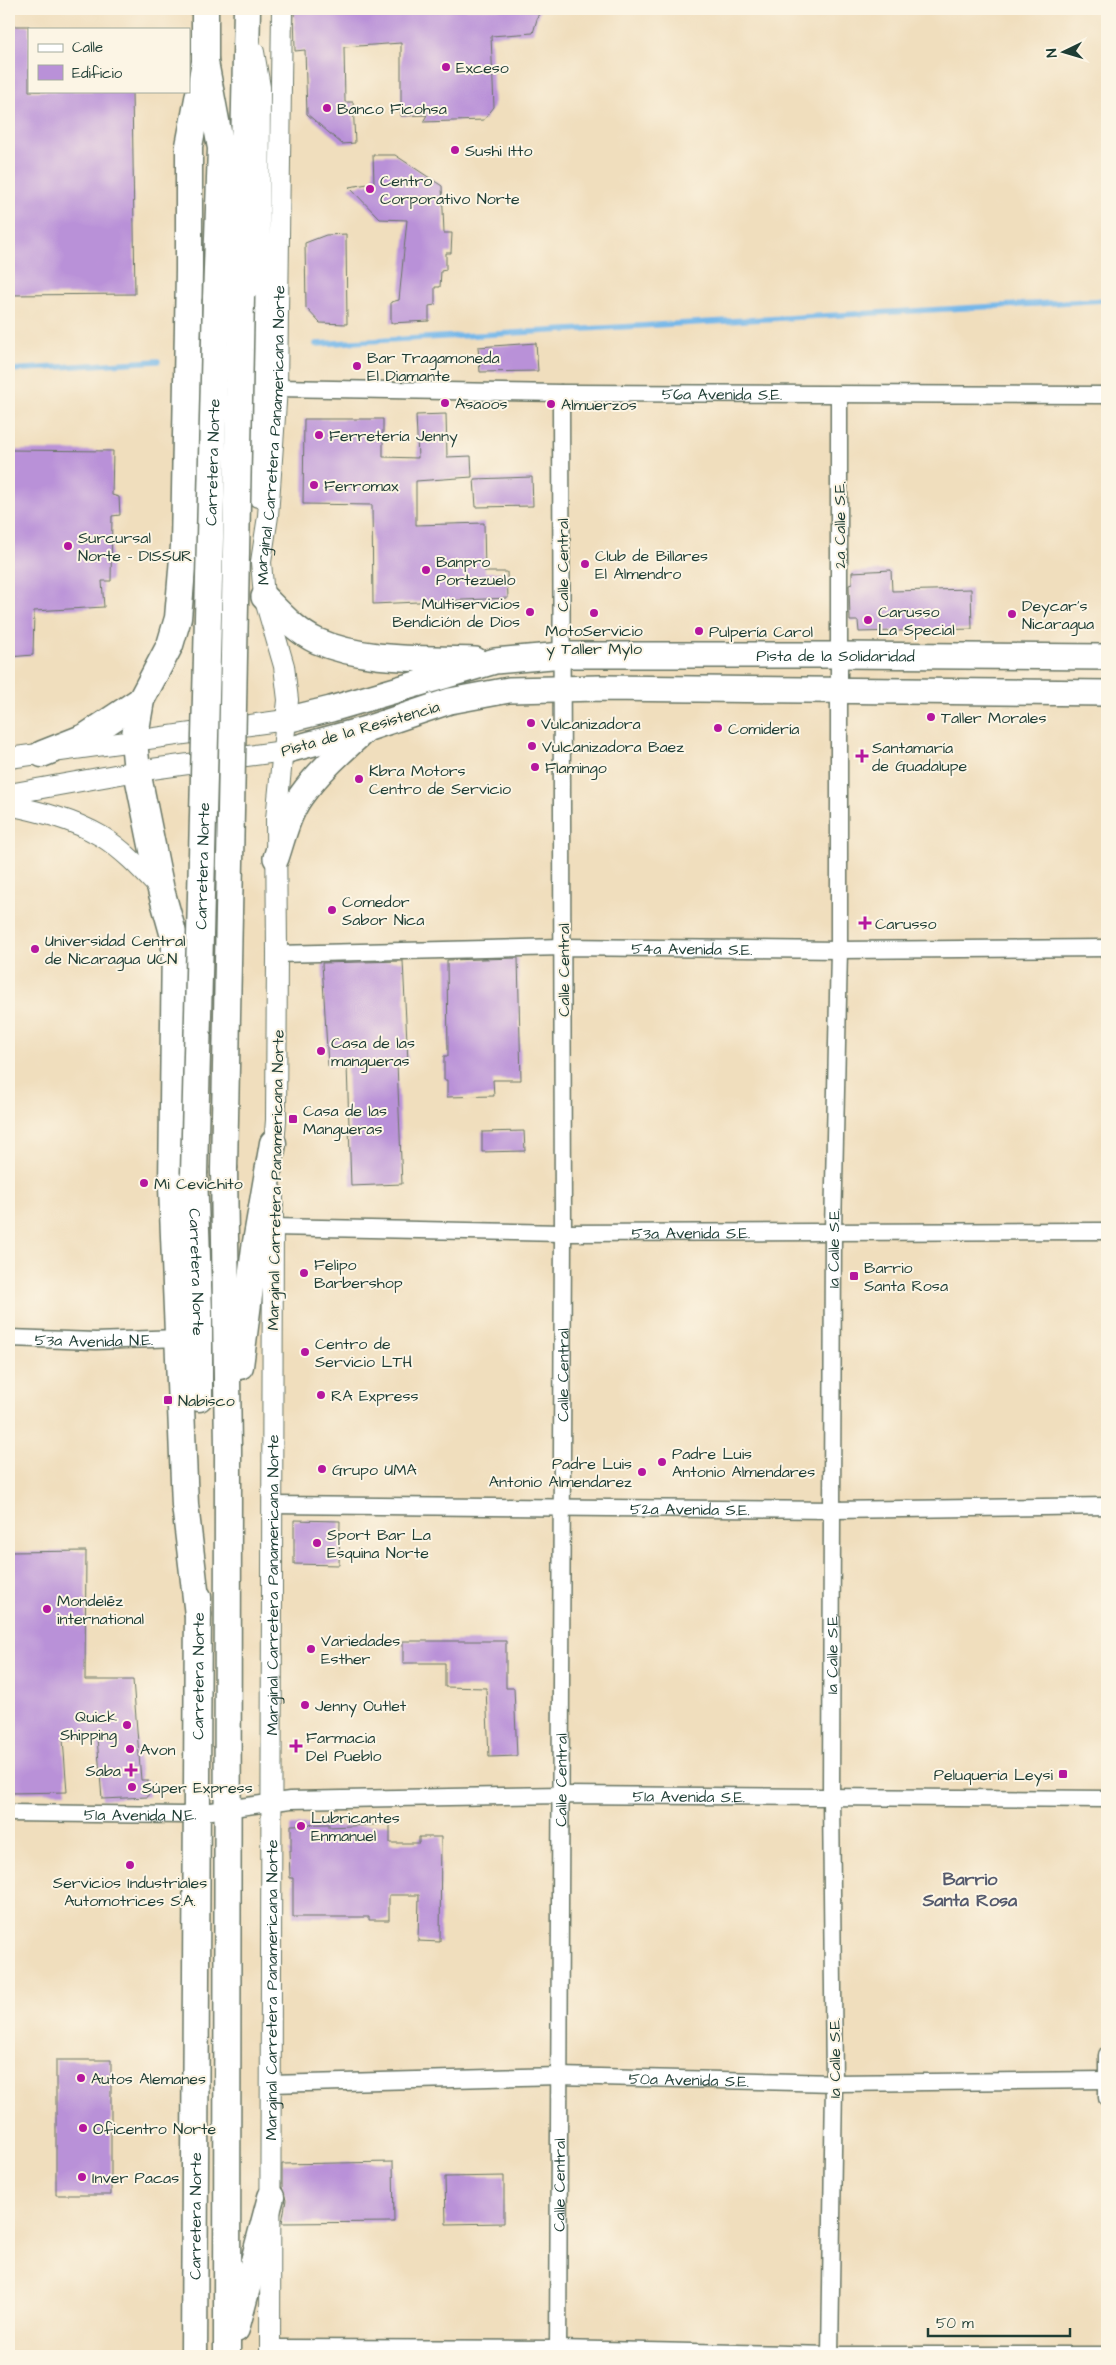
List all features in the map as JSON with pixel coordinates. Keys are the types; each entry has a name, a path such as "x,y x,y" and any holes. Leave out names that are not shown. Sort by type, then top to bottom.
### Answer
{"highway":[{"name":"Carretera Norte","path":"205,9 205,62 221,148 228,297 224,1169 228,1448 228,2356"},
{"name":"Carretera Norte","path":"194,2356 199,1313 194,1174 228,297 247,9"},
{"path":"198,1615 185,1505 172,1178 175,940 161,890 137,771 134,742 141,700 170,645 178,618 184,546 189,281 189,146 205,62"},
{"path":"42,754 85,737 141,700"},
{"path":"228,1448 255,1248 273,1143"},
{"path":"228,2356 271,2197"}],"main road":[{"path":"264,597 296,627 317,641 350,650 385,656 495,661"},
{"name":"Pista de la Solidaridad","path":"563,655 839,654 1107,657"},
{"name":"Pista de la Resistencia","path":"286,720 331,709 495,661 563,655"},
{"name":"Pista de la Resistencia","path":"284,751 366,729 450,701 481,694 509,690 563,689"},
{"path":"563,689 1107,692"},
{"path":"276,858 289,818 300,796 366,729"}],"street":[{"path":"247,9 260,86 258,498 261,562"},
{"name":"Marginal Carretera Panamericana Norte","path":"270,2352 273,1143 276,1120 278,954 276,819 284,751 288,683 279,644 264,597 261,562 269,506 277,388 282,9"},
{"name":"56a Avenida S.E.","path":"277,388 561,393 1107,395"},
{"name":"Calle Central","path":"558,2353 563,1233 561,393"},
{"name":"2a Calle S.E.","path":"839,395 839,654"},
{"path":"839,654 839,950"},
{"name":"Pista de la Resistencia","path":"9,758 286,720"},
{"name":"Pista de la Resistencia","path":"9,794 137,771 284,751"},
{"path":"9,805 51,814 102,836 130,858 161,890"},
{"name":"54a Avenida S.E.","path":"278,954 563,947 839,950 1107,948"},
{"name":"1a Calle S.E.","path":"830,2356 834,2083 831,1797 833,1231 839,950"},
{"name":"53a Avenida S.E.","path":"273,1227 563,1233 1107,1231"},
{"name":"53a Avenida N.E.","path":"9,1338 96,1341 179,1338"},
{"path":"1107,1497 1107,1520"},
{"name":"52a Avenida S.E.","path":"272,1505 833,1510 1107,1506"},
{"name":"51a Avenida S.E.","path":"271,1803 290,1800 561,1795 1107,1799"},
{"name":"51a Avenida N.E.","path":"9,1813 183,1815 271,1803"},
{"path":"1107,2055 1107,2098"},
{"name":"50a Avenida S.E.","path":"270,2084 559,2076 834,2083 1107,2080"},
{"path":"270,2352 830,2356 1107,2355"}],"building":[{"path":"294,9 540,9 533,33 491,36 494,107 484,120 423,122 427,115 401,116 401,43 344,47 345,102 353,102 355,143 342,144 307,114 305,50 295,51"},
{"path":"9,26 29,26 28,92 132,92 135,294 9,295"},
{"path":"373,155 395,155 442,186 444,233 452,233 451,253 446,253 446,270 441,271 440,287 435,287 435,305 429,306 429,321 391,323 391,302 399,300 407,220 380,219 349,187 374,183"},
{"path":"346,234 347,324 320,323 306,308 305,243 326,235"},
{"path":"536,343 538,371 480,372 478,347"},
{"path":"446,414 447,457 471,456 472,477 416,481 416,525 484,523 485,572 507,572 508,598 373,604 372,505 303,504 304,419 383,419 383,457 418,458 416,415"},
{"path":"9,450 113,451 112,495 119,497 120,515 112,516 111,581 102,581 104,607 34,611 33,655 9,657"},
{"path":"532,477 533,506 476,507 474,479"},
{"path":"891,570 892,591 971,589 972,629 859,632 858,621 850,621 849,585 852,584 852,572"},
{"path":"518,958 521,1080 493,1080 494,1096 447,1097 447,1080 444,1080 444,1056 448,1056 447,960"},
{"path":"403,961 408,1062 397,1063 402,1184 351,1186 347,1065 328,1066 322,963"},
{"path":"524,1131 525,1151 482,1152 482,1132"},
{"name":"Sport Bar La Esquina Norte","path":"294,1520 340,1521 339,1565 294,1564"},
{"path":"86,1551 85,1680 133,1680 141,1780 148,1780 148,1797 102,1799 97,1738 63,1739 67,1792 9,1793 9,1552"},
{"path":"403,1641 506,1641 506,1688 514,1688 517,1756 489,1757 486,1688 445,1687 445,1663 403,1663"},
{"path":"329,1824 329,1827 390,1824 390,1843 419,1843 419,1837 441,1837 440,1942 418,1941 419,1895 389,1895 389,1920 369,1920 369,1917 293,1917 293,1878 290,1878 289,1851 291,1851 291,1825"},
{"name":"Oficentro Norte","path":"56,2060 111,2060 111,2195 56,2195"},
{"path":"393,2162 394,2222 282,2223 286,2200 282,2188 282,2164"},
{"path":"504,2176 504,2223 446,2224 445,2177"}],"waterway":[{"path":"316,344 1107,300"},
{"path":"9,370 158,361"}],"place":[{"name":"Exceso","path":"446,67"},
{"name":"Banco Ficohsa","path":"327,108"},
{"name":"Sushi Itto","path":"455,150"},
{"name":"Centro Corporativo Norte","path":"370,189"},
{"name":"Bar Tragamoneda El Diamante","path":"357,366"},
{"name":"Asaoos","path":"445,403"},
{"name":"Almuerzos","path":"551,404"},
{"name":"Ferretería Jenny","path":"319,435"},
{"name":"Ferromax","path":"314,485"},
{"name":"Surcursal Norte - DISSUR","path":"68,546"},
{"name":"Club de Billares El Almendro","path":"585,564"},
{"name":"Banpro Portezuelo","path":"426,570"},
{"name":"Multiservicios Bendición de Dios","path":"530,612"},
{"name":"MotoServicio y Taller Mylo","path":"594,613"},
{"name":"Deycar's Nicaragua","path":"1012,614"},
{"name":"Carusso La Special","path":"868,620"},
{"name":"Pulpería Carol","path":"699,631"},
{"name":"Taller Morales","path":"931,717"},
{"name":"Vulcanizadora","path":"531,723"},
{"name":"Comidería","path":"718,728"},
{"name":"Vulcanizadora Baez","path":"532,746"},
{"name":"Santamaría de Guadalupe","path":"862,756"},
{"name":"Flamingo","path":"535,767"},
{"name":"Kbra Motors Centro de Servicio","path":"359,779"},
{"name":"Comedor Sabor Nica","path":"332,910"},
{"name":"Carusso","path":"865,923"},
{"name":"Universidad Central de Nicaragua UCN","path":"35,949"},
{"name":"Casa de las mangueras","path":"321,1051"},
{"name":"Casa de las Mangueras","path":"293,1119"},
{"name":"Mi Cevichito","path":"144,1183"},
{"name":"Felipo Barbershop","path":"304,1273"},
{"name":"Barrio Santa Rosa","path":"854,1276"},
{"name":"Centro de Servicio LTH","path":"305,1352"},
{"name":"RA Express","path":"321,1395"},
{"name":"Nabisco","path":"168,1400"},
{"name":"Padre Luis Antonio Almendares","path":"662,1462"},
{"name":"Grupo UMA","path":"322,1469"},
{"name":"Padre Luis Antonio Almendarez","path":"642,1472"},
{"name":"Sport Bar La Esquina Norte","path":"317,1543"},
{"name":"Mondelēz international","path":"47,1609"},
{"name":"Variedades Esther","path":"311,1649"},
{"name":"Jenny Outlet","path":"305,1705"},
{"name":"Quick Shipping","path":"127,1725"},
{"name":"Farmacia Del Pueblo","path":"296,1746"},
{"name":"Avon","path":"130,1749"},
{"name":"Saba","path":"131,1770"},
{"name":"Peluquería Leysi","path":"1063,1774"},
{"name":"Súper Express","path":"132,1787"},
{"name":"Lubricantes Enmanuel","path":"301,1826"},
{"name":"Servicios Industriales Automotrices S.A.","path":"130,1865"},
{"name":"Autos Alemanes","path":"81,2078"},
{"name":"Oficentro Norte","path":"83,2128"},
{"name":"Inver Pacas","path":"82,2177"}],"district":[{"name":"Barrio Santa Rosa","path":"970,1889"}]}
